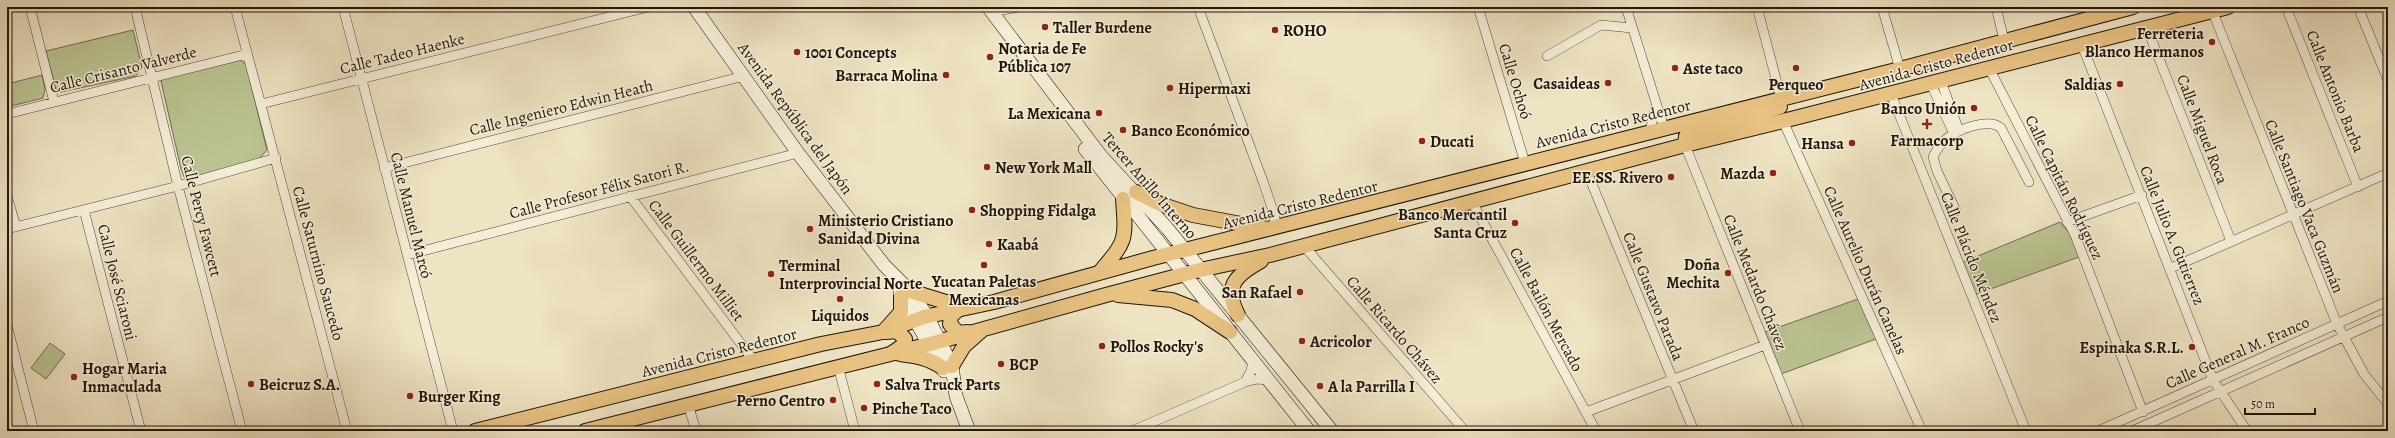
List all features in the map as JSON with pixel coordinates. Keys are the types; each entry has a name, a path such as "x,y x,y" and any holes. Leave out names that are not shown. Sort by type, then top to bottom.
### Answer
{"main road":[{"name":"Avenida República del Japón","path":"694,7 798,153 906,293 947,367 969,431"},
{"name":"Avenida Cristo Redentor","path":"475,431 821,344 883,332 921,318 961,308 994,302 1099,273 1657,129 1900,69 2004,40 2095,11 2133,7"},
{"name":"Avenida Cristo Redentor","path":"587,431 838,366 935,343 1106,294 1183,274 1270,255 1587,172 1685,144 1783,122 2228,7"},
{"name":"Tercer Anillo Interno","path":"986,9 1129,196 1168,255 1309,431"},
{"path":"1685,144 1686,136 1695,130 1820,96 1849,81"},
{"path":"1472,202 1503,186 1652,145 1661,136 1657,129"},
{"name":"Tercer Anillo Interno","path":"1129,196 1185,251 1332,431"},
{"path":"1099,273 1119,250 1124,241 1129,196 1193,214 1272,229"},
{"path":"1238,315 1231,295 1233,284 1249,268 1270,255"},
{"path":"883,332 901,312 906,293 961,308"},
{"path":"1106,294 1172,300 1195,309 1230,332"},
{"path":"961,308 951,316 950,324 958,333 976,331"},
{"path":"883,332 897,331 905,339 904,345 892,354"},
{"path":"892,354 922,357 947,367 976,331"}],"street":[{"path":"30,7 54,102"},
{"name":"Calle Percy Fawcett","path":"135,7 178,186 242,431"},
{"path":"235,7 261,104"},
{"name":"Calle Manuel Marcó","path":"343,7 453,431"},
{"name":"Calle Tadeo Haenke","path":"261,104 648,7"},
{"path":"986,9 1019,7"},
{"path":"1198,7 1271,206 1275,223 1272,229"},
{"name":"Calle Ochoó","path":"1478,7 1525,163"},
{"path":"1626,7 1657,105 1657,129"},
{"path":"1757,7 1781,98"},
{"path":"1882,7 1900,69"},
{"path":"1996,7 2004,40"},
{"name":"Calle Antonio Barba","path":"2286,7 2358,187"},
{"path":"2358,7 2388,80"},
{"name":"Calle Santiago Vaca Guzmán","path":"2212,10 2337,324 2364,374 2388,404"},
{"path":"1547,56 1601,25 1632,28"},
{"name":"Calle Miguel Roca","path":"2147,28 2231,241"},
{"name":"Calle Julio A. Gutierrez","path":"2082,44 2171,268 2213,380 2247,431"},
{"name":"Calle Crisanto Valverde","path":"7,114 247,54"},
{"name":"Calle Capitán Rodríguez","path":"1989,68 2075,235 2143,412"},
{"name":"Calle Ingeniero Edwin Heath","path":"384,168 744,76"},
{"path":"1936,82 1957,133"},
{"name":"Calle Plácido Méndez","path":"1891,94 2026,431"},
{"name":"Calle Saturnino Saucedo","path":"261,104 347,431"},
{"path":"1657,105 1657,129"},
{"name":"Calle Aurelio Durán Canelas","path":"1783,122 1922,431"},
{"path":"1956,211 1937,171 1933,157 1944,141 1957,133 1985,124 1996,125 2001,128 2029,182"},
{"name":"Calle Medardo Chávez","path":"1685,144 1800,431"},
{"name":"Calle Profesor Félix Satori R.","path":"407,255 798,153"},
{"path":"7,196 11,228 178,186 276,158"},
{"name":"Calle Gustavo Parada","path":"1587,172 1673,380 1692,430"},
{"path":"2171,268 2388,173"},
{"path":"2067,222 2142,195"},
{"name":"Calle Guillermo Milliet","path":"630,196 754,361"},
{"name":"Calle Bailón Mercado","path":"1472,202 1596,431"},
{"path":"1271,206 1294,223"},
{"name":"Calle José Sciaroni","path":"84,210 141,431"},
{"name":"Calle Ricardo Chávez","path":"1304,246 1463,430"},
{"name":"Calle General M. Franco","path":"2098,431 2388,301"},
{"name":"Calle General M. Franco","path":"2132,431 2149,427 2388,317"},
{"path":"7,325 34,431"},
{"path":"1586,412 1765,345"},
{"path":"1245,382 1251,371 1253,360"},
{"path":"838,366 855,431"},
{"path":"1132,431 1245,382 1257,379 1269,380"},
{"path":"688,404 696,431"},
{"path":"2149,427 2155,431"}],"green space":[{"path":"133,30 142,67 136,76 61,92 56,90 46,51"},
{"path":"241,60 246,65 267,150 259,159 188,180 184,177 181,169 161,81 163,78"},
{"path":"42,75 45,89 43,98 7,107 7,84"},
{"path":"2060,222 2070,234 2079,257 1974,295 1961,263"},
{"path":"1858,299 1876,339 1781,374 1765,332"},
{"path":"50,343 65,354 46,379 31,368"}],"place":[{"name":"Taller Burdene","path":"1045,27"},
{"name":"ROHO","path":"1275,30"},
{"name":"Ferreteria Blanco Hermanos","path":"2212,42"},
{"name":"1001 Concepts","path":"797,52"},
{"name":"Notaria de Fe Pública 107","path":"990,57"},
{"name":"Aste taco","path":"1675,68"},
{"name":"Perqueo","path":"1796,68"},
{"name":"Barraca Molina","path":"946,75"},
{"name":"Casaideas","path":"1608,83"},
{"name":"Saldias","path":"2120,84"},
{"name":"Hipermaxi","path":"1170,88"},
{"name":"Banco Unión","path":"1974,108"},
{"name":"La Mexicana","path":"1099,113"},
{"name":"Farmacorp","path":"1927,124"},
{"name":"Banco Económico","path":"1123,130"},
{"name":"Ducati","path":"1422,141"},
{"name":"Hansa","path":"1852,143"},
{"name":"New York Mall","path":"987,167"},
{"name":"Mazda","path":"1773,173"},
{"name":"EE.SS. Rivero","path":"1671,177"},
{"name":"Shopping Fidalga","path":"972,210"},
{"name":"Banco Mercantil Santa Cruz","path":"1515,223"},
{"name":"Ministerio Cristiano Sanidad Divina","path":"810,229"},
{"name":"Kaabá","path":"989,244"},
{"name":"Yucatan Paletas Mexicanas","path":"984,265"},
{"name":"Doña Mechita","path":"1728,273"},
{"name":"Terminal Interprovincial Norte","path":"771,274"},
{"name":"San Rafael","path":"1300,292"},
{"name":"Liquidos","path":"840,299"},
{"name":"Acricolor","path":"1302,341"},
{"name":"Pollos Rocky's","path":"1102,346"},
{"name":"Espinaka S.R.L.","path":"2192,347"},
{"name":"BCP","path":"1001,364"},
{"name":"Hogar Maria Inmaculada","path":"74,377"},
{"name":"Beicruz S.A.","path":"251,384"},
{"name":"Salva Truck Parts","path":"877,384"},
{"name":"A la Parrilla I","path":"1320,386"},
{"name":"Burger King","path":"410,396"},
{"name":"Perno Centro","path":"833,400"},
{"name":"Pinche Taco","path":"864,408"}]}
